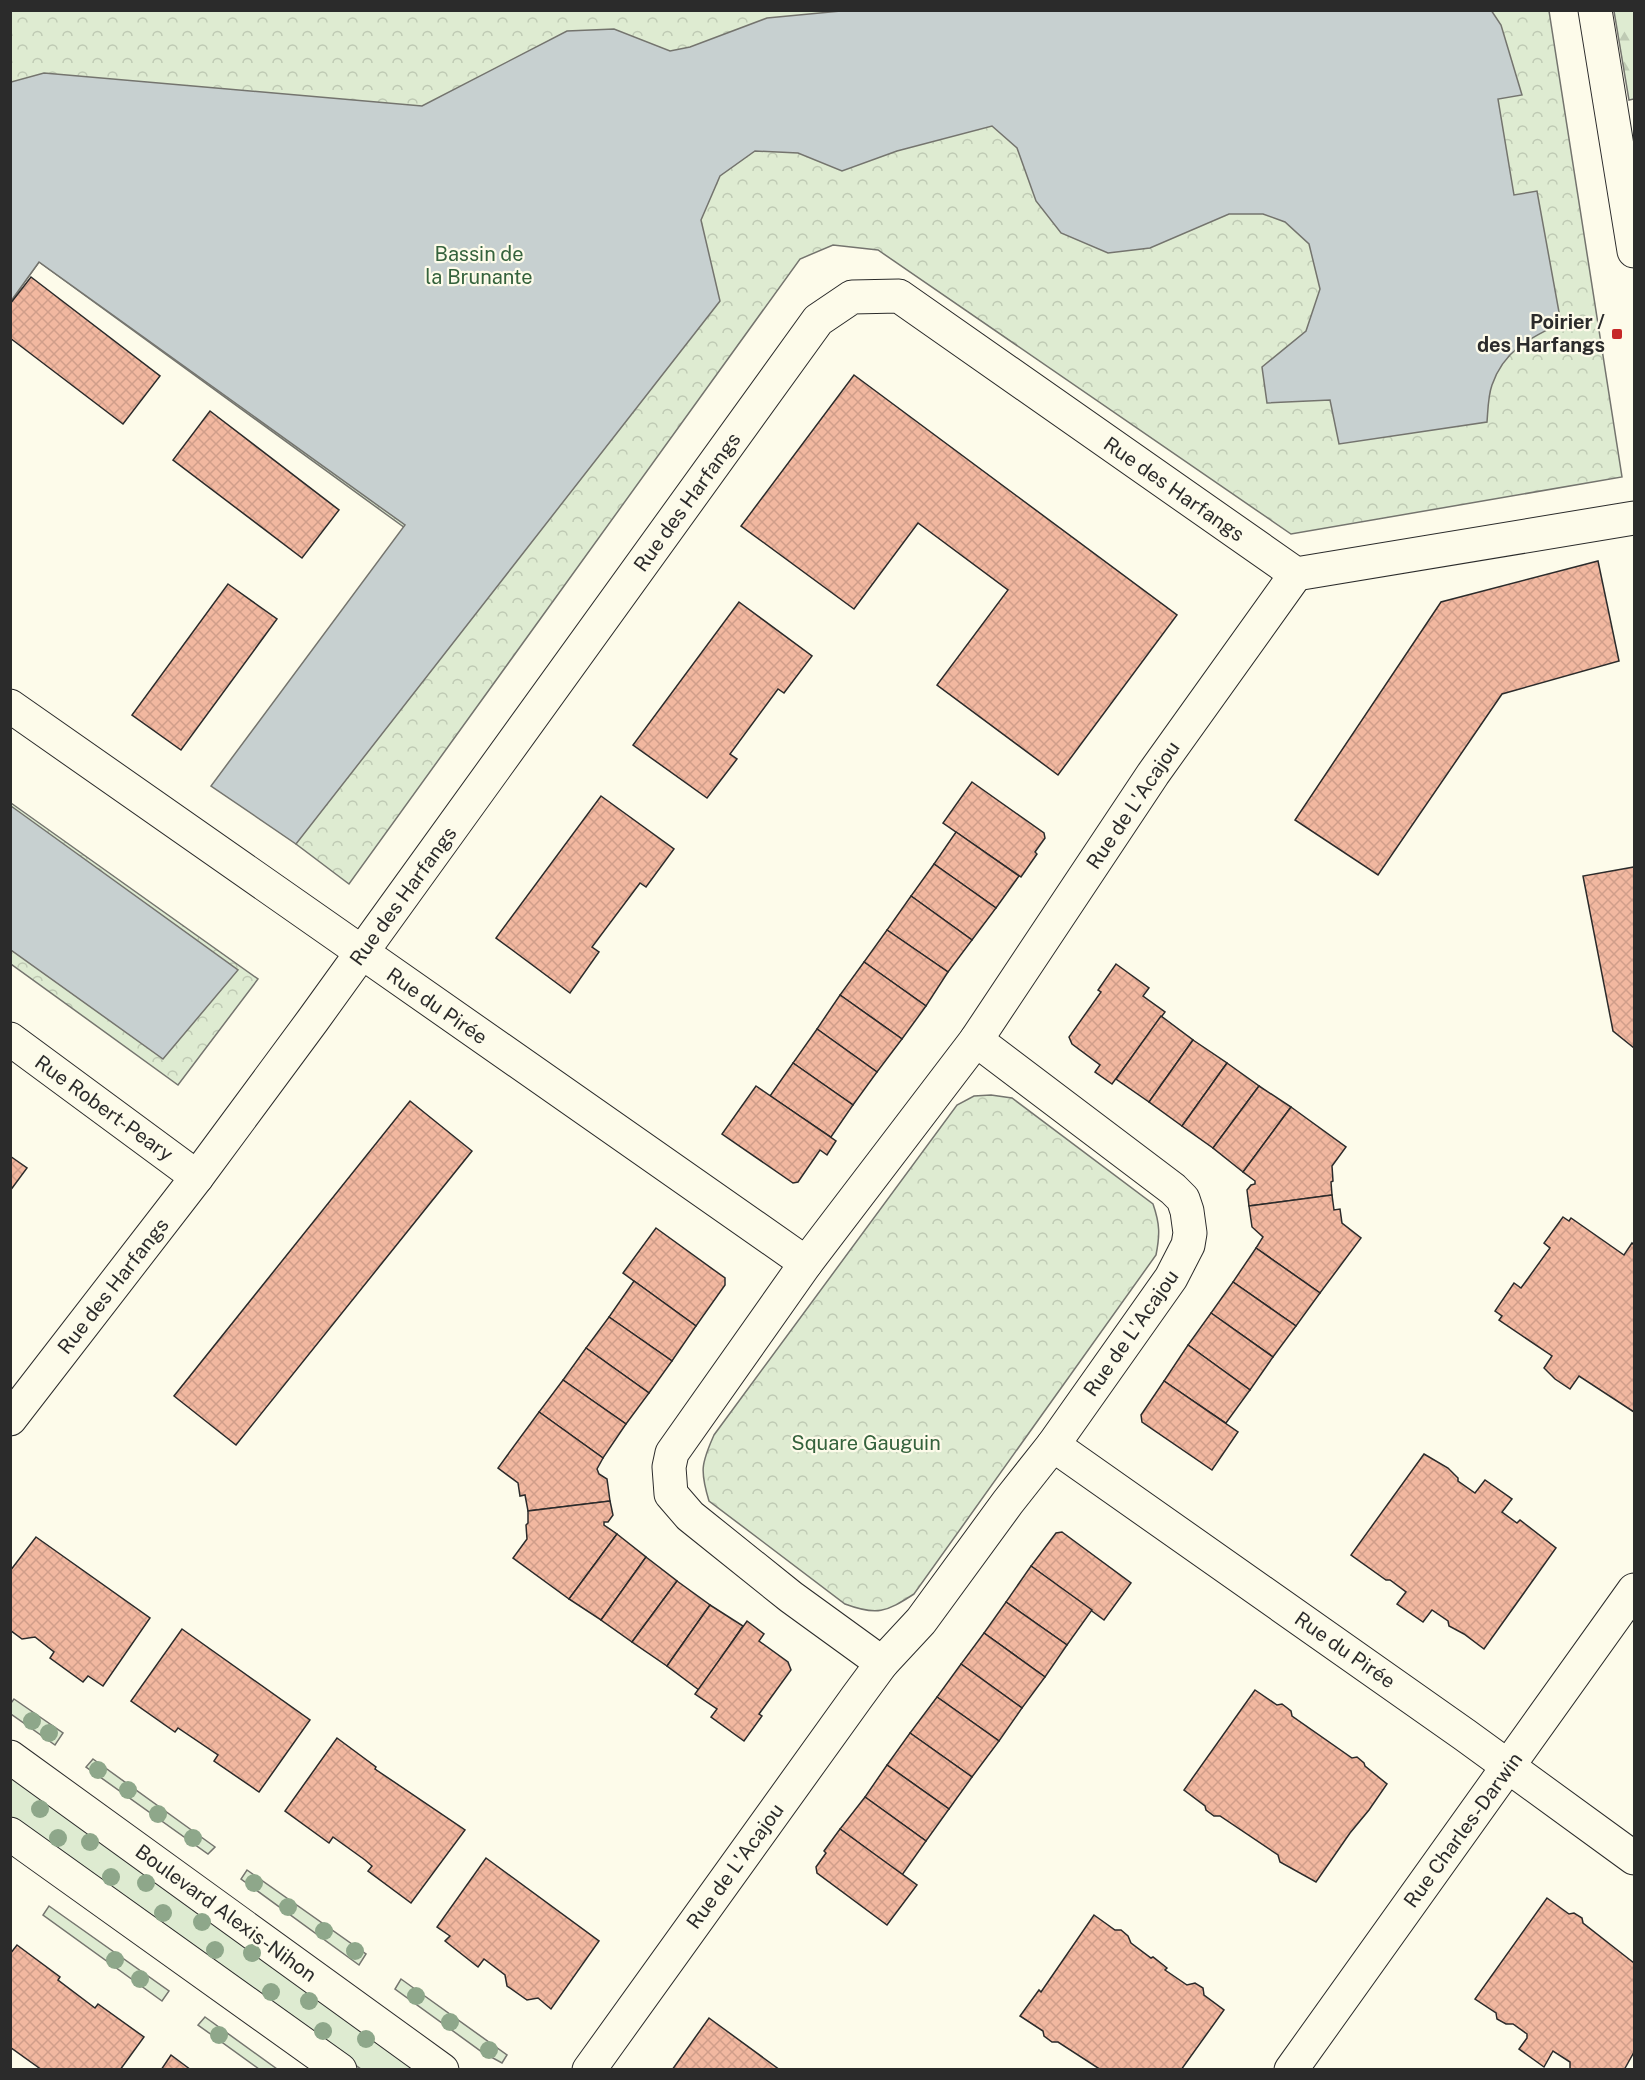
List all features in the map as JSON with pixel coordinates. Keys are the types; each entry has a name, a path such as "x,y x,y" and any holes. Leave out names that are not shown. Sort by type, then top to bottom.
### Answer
{"street":[{"path":"1595,10 1635,251"},
{"name":"Rue des Harfangs","path":"10,1419 197,1177 818,320 852,297 898,296 1296,574"},
{"path":"1296,574 1635,518"},
{"name":"Rue de L'Acajou","path":"882,1663 791,1598 702,1527 680,1505 671,1494 669,1481 672,1453 806,1263 976,1040 1153,774 1296,574"},
{"name":"Rue du Pirée","path":"10,706 806,1263"},
{"name":"Rue Robert-Peary","path":"10,1039 197,1177"},
{"name":"Rue de L'Acajou","path":"588,2070 882,1663 921,1621 1053,1444 1171,1278 1188,1245 1190,1222 1183,1199 1173,1189 976,1040"},
{"name":"Rue du Pirée","path":"1053,1444 1635,1858"},
{"name":"Rue Charles-Darwin","path":"1291,2070 1635,1590"},
{"name":"Boulevard Alexis-Nihon","path":"10,1757 442,2070"},
{"path":"10,1834 340,2070"}],"green space":[{"name":"Bassin de la Brunante","path":"11,11 1549,11 1622,477 1291,534 878,250 833,245 800,259 349,884 296,844 405,528 39,262 11,301"},
{"path":"1614,11 1634,11 1634,99 1629,100"},
{"path":"11,803 258,979 178,1085 11,964"},
{"name":"Square Gauguin","path":"991,1095 1012,1098 1153,1204 1159,1230 1156,1255 914,1594 896,1605 881,1610 856,1608 845,1604 709,1501 703,1475 706,1453 714,1435 957,1105 974,1096"},
{"path":"14,1699 63,1733 55,1745 11,1714 11,1703"},
{"path":"93,1759 215,1847 208,1854 86,1767"},
{"path":"10,1771 425,2069 361,2069 11,1820"},
{"path":"247,1870 366,1954 359,1965 241,1879"},
{"path":"49,1906 169,1991 162,2001 43,1915"},
{"path":"401,1979 507,2055 502,2063 482,2052 395,1989"},
{"path":"205,2017 277,2069 259,2069 198,2025"}],"shaded area":[{"name":"Bassin de la Brunante","path":"1491,10 1501,25 1522,95 1498,99 1514,195 1537,191 1561,323 1529,340 1503,363 1491,389 1487,422 1339,444 1330,400 1267,403 1262,367 1306,331 1320,289 1309,244 1285,222 1263,214 1229,214 1150,248 1108,253 1061,233 1036,201 1017,148 992,126 897,151 842,171 798,153 755,151 720,176 701,220 720,301 296,844 211,786 405,525 39,262 11,301 11,82 44,73 422,106 567,31 614,29 670,51 690,47 767,18 841,11"},
{"path":"11,806 238,970 163,1059 11,950"}],"building":[{"path":"31,277 160,376 123,424 10,338 10,304"},
{"path":"854,375 1177,615 1058,775 937,685 1008,590 918,523 854,609 741,526"},
{"path":"210,411 339,510 302,558 173,460"},
{"path":"1598,561 1619,661 1502,694 1378,875 1295,820 1441,602"},
{"path":"228,584 277,619 181,750 132,715"},
{"path":"739,602 812,656 784,693 778,689 730,754 737,759 707,798 633,745"},
{"path":"972,782 1044,833 1045,838 1035,852 1037,854 1021,877 943,823"},
{"path":"601,796 674,849 646,887 640,883 592,947 599,952 570,993 496,938"},
{"path":"956,832 1019,876 996,908 934,864"},
{"path":"934,864 996,908 972,940 911,896"},
{"path":"1634,867 1634,1048 1613,1031 1583,876"},
{"path":"911,896 972,940 948,972 887,930"},
{"path":"887,930 948,972 926,1006 864,962"},
{"path":"864,962 926,1006 902,1039 840,995"},
{"path":"1116,964 1149,988 1143,996 1165,1012 1112,1084 1095,1072 1100,1065 1072,1044 1069,1037 1101,992 1098,990"},
{"path":"840,995 902,1039 877,1072 817,1029"},
{"path":"1161,1016 1193,1040 1149,1102 1116,1079"},
{"path":"817,1029 877,1072 853,1105 793,1063"},
{"path":"1193,1040 1227,1063 1182,1126 1149,1102"},
{"path":"793,1063 853,1105 831,1137 770,1096"},
{"path":"1227,1063 1259,1086 1213,1148 1182,1126"},
{"path":"756,1086 836,1141 827,1155 820,1150 798,1182 793,1183 722,1134"},
{"path":"1259,1086 1291,1107 1243,1172 1213,1148"},
{"path":"410,1101 472,1151 236,1445 174,1396"},
{"path":"1291,1107 1346,1147 1332,1166 1332,1195 1249,1206 1247,1190 1255,1184 1255,1181 1243,1172"},
{"path":"10,1156 27,1168 10,1191"},
{"path":"1332,1195 1334,1210 1340,1209 1342,1223 1361,1238 1320,1293 1256,1248 1263,1237 1252,1227 1249,1206"},
{"path":"1563,1217 1569,1221 1571,1218 1624,1255 1632,1243 1634,1245 1634,1412 1579,1376 1570,1389 1555,1379 1544,1368 1552,1356 1499,1320 1502,1316 1495,1311 1514,1283 1521,1288 1550,1248 1544,1243"},
{"path":"656,1228 725,1278 725,1285 696,1326 623,1273"},
{"path":"1256,1248 1320,1293 1296,1326 1233,1282"},
{"path":"634,1281 696,1326 672,1361 609,1317"},
{"path":"1233,1282 1296,1326 1273,1357 1211,1313"},
{"path":"1211,1313 1273,1357 1250,1390 1188,1345"},
{"path":"609,1317 672,1361 649,1393 586,1348"},
{"path":"1188,1345 1250,1390 1226,1423 1164,1381"},
{"path":"586,1348 649,1393 626,1424 563,1380"},
{"path":"563,1380 626,1424 603,1458 539,1412"},
{"path":"1164,1381 1238,1432 1212,1470 1142,1422 1141,1415"},
{"path":"539,1412 603,1458 597,1469 599,1474 607,1479 610,1501 528,1511 525,1495 520,1496 518,1483 498,1468"},
{"path":"1424,1454 1448,1468 1458,1478 1458,1481 1475,1493 1485,1480 1512,1499 1502,1512 1517,1523 1520,1520 1556,1548 1484,1649 1449,1626 1448,1621 1432,1610 1423,1622 1397,1604 1406,1592 1351,1555"},
{"path":"610,1501 613,1515 608,1522 604,1522 604,1525 617,1534 569,1599 513,1558 527,1539 528,1511"},
{"path":"1062,1532 1131,1583 1104,1620 1031,1566 1056,1533"},
{"path":"617,1534 646,1557 601,1620 569,1599"},
{"path":"36,1537 150,1618 103,1686 88,1676 83,1682 50,1658 54,1652 35,1637 22,1639 10,1630 10,1571"},
{"path":"646,1557 677,1581 632,1642 601,1620"},
{"path":"1031,1566 1092,1610 1067,1645 1006,1602"},
{"path":"677,1581 710,1605 667,1666 632,1642"},
{"path":"1006,1602 1067,1645 1045,1677 984,1633"},
{"path":"710,1605 743,1626 699,1690 667,1666"},
{"path":"747,1621 764,1634 759,1641 788,1662 791,1670 759,1714 762,1716 744,1741 711,1717 717,1709 695,1694"},
{"path":"182,1629 310,1720 259,1792 214,1761 218,1755 178,1728 175,1732 131,1701"},
{"path":"984,1633 1045,1677 1022,1708 961,1664"},
{"path":"961,1664 1022,1708 999,1741 937,1697"},
{"path":"1255,1690 1277,1705 1282,1704 1291,1711 1292,1716 1352,1758 1357,1757 1387,1784 1316,1882 1280,1862 1278,1855 1220,1816 1214,1816 1184,1790"},
{"path":"937,1697 999,1741 972,1777 910,1733"},
{"path":"910,1733 972,1777 949,1809 887,1765"},
{"path":"337,1738 376,1767 375,1769 465,1830 411,1903 368,1871 372,1866 365,1860 333,1837 329,1843 285,1811"},
{"path":"887,1765 949,1809 926,1841 865,1797"},
{"path":"865,1797 926,1841 902,1875 840,1829"},
{"path":"840,1829 917,1885 887,1925 817,1873 816,1867 826,1853 824,1851"},
{"path":"486,1858 599,1941 551,2009 538,1998 527,2000 507,1986 505,1975 484,1959 478,1967 445,1941 450,1936 437,1927"},
{"path":"1547,1898 1569,1914 1574,1913 1582,1918 1583,1923 1634,1963 1634,2052 1624,2070 1570,2070 1570,2062 1553,2051 1544,2067 1519,2049 1527,2038 1527,2034 1513,2024 1506,2024 1497,2019 1496,2013 1475,1999"},
{"path":"1094,1915 1115,1930 1121,1930 1128,1936 1131,1943 1151,1958 1153,1957 1167,1968 1165,1970 1187,1985 1195,1983 1203,1988 1204,1995 1224,2010 1181,2070 1101,2070 1058,2042 1052,2042 1044,2036 1043,2031 1020,2016 1039,1990 1041,1992"},
{"path":"17,1945 60,1977 58,1980 95,2008 98,2004 144,2037 120,2070 42,2070 10,2047 10,1954"},
{"path":"709,2018 780,2070 672,2070"},
{"path":"171,2055 191,2070 161,2070"}],"place":[{"name":"Poirier / des Harfangs","path":"1617,334"}]}
